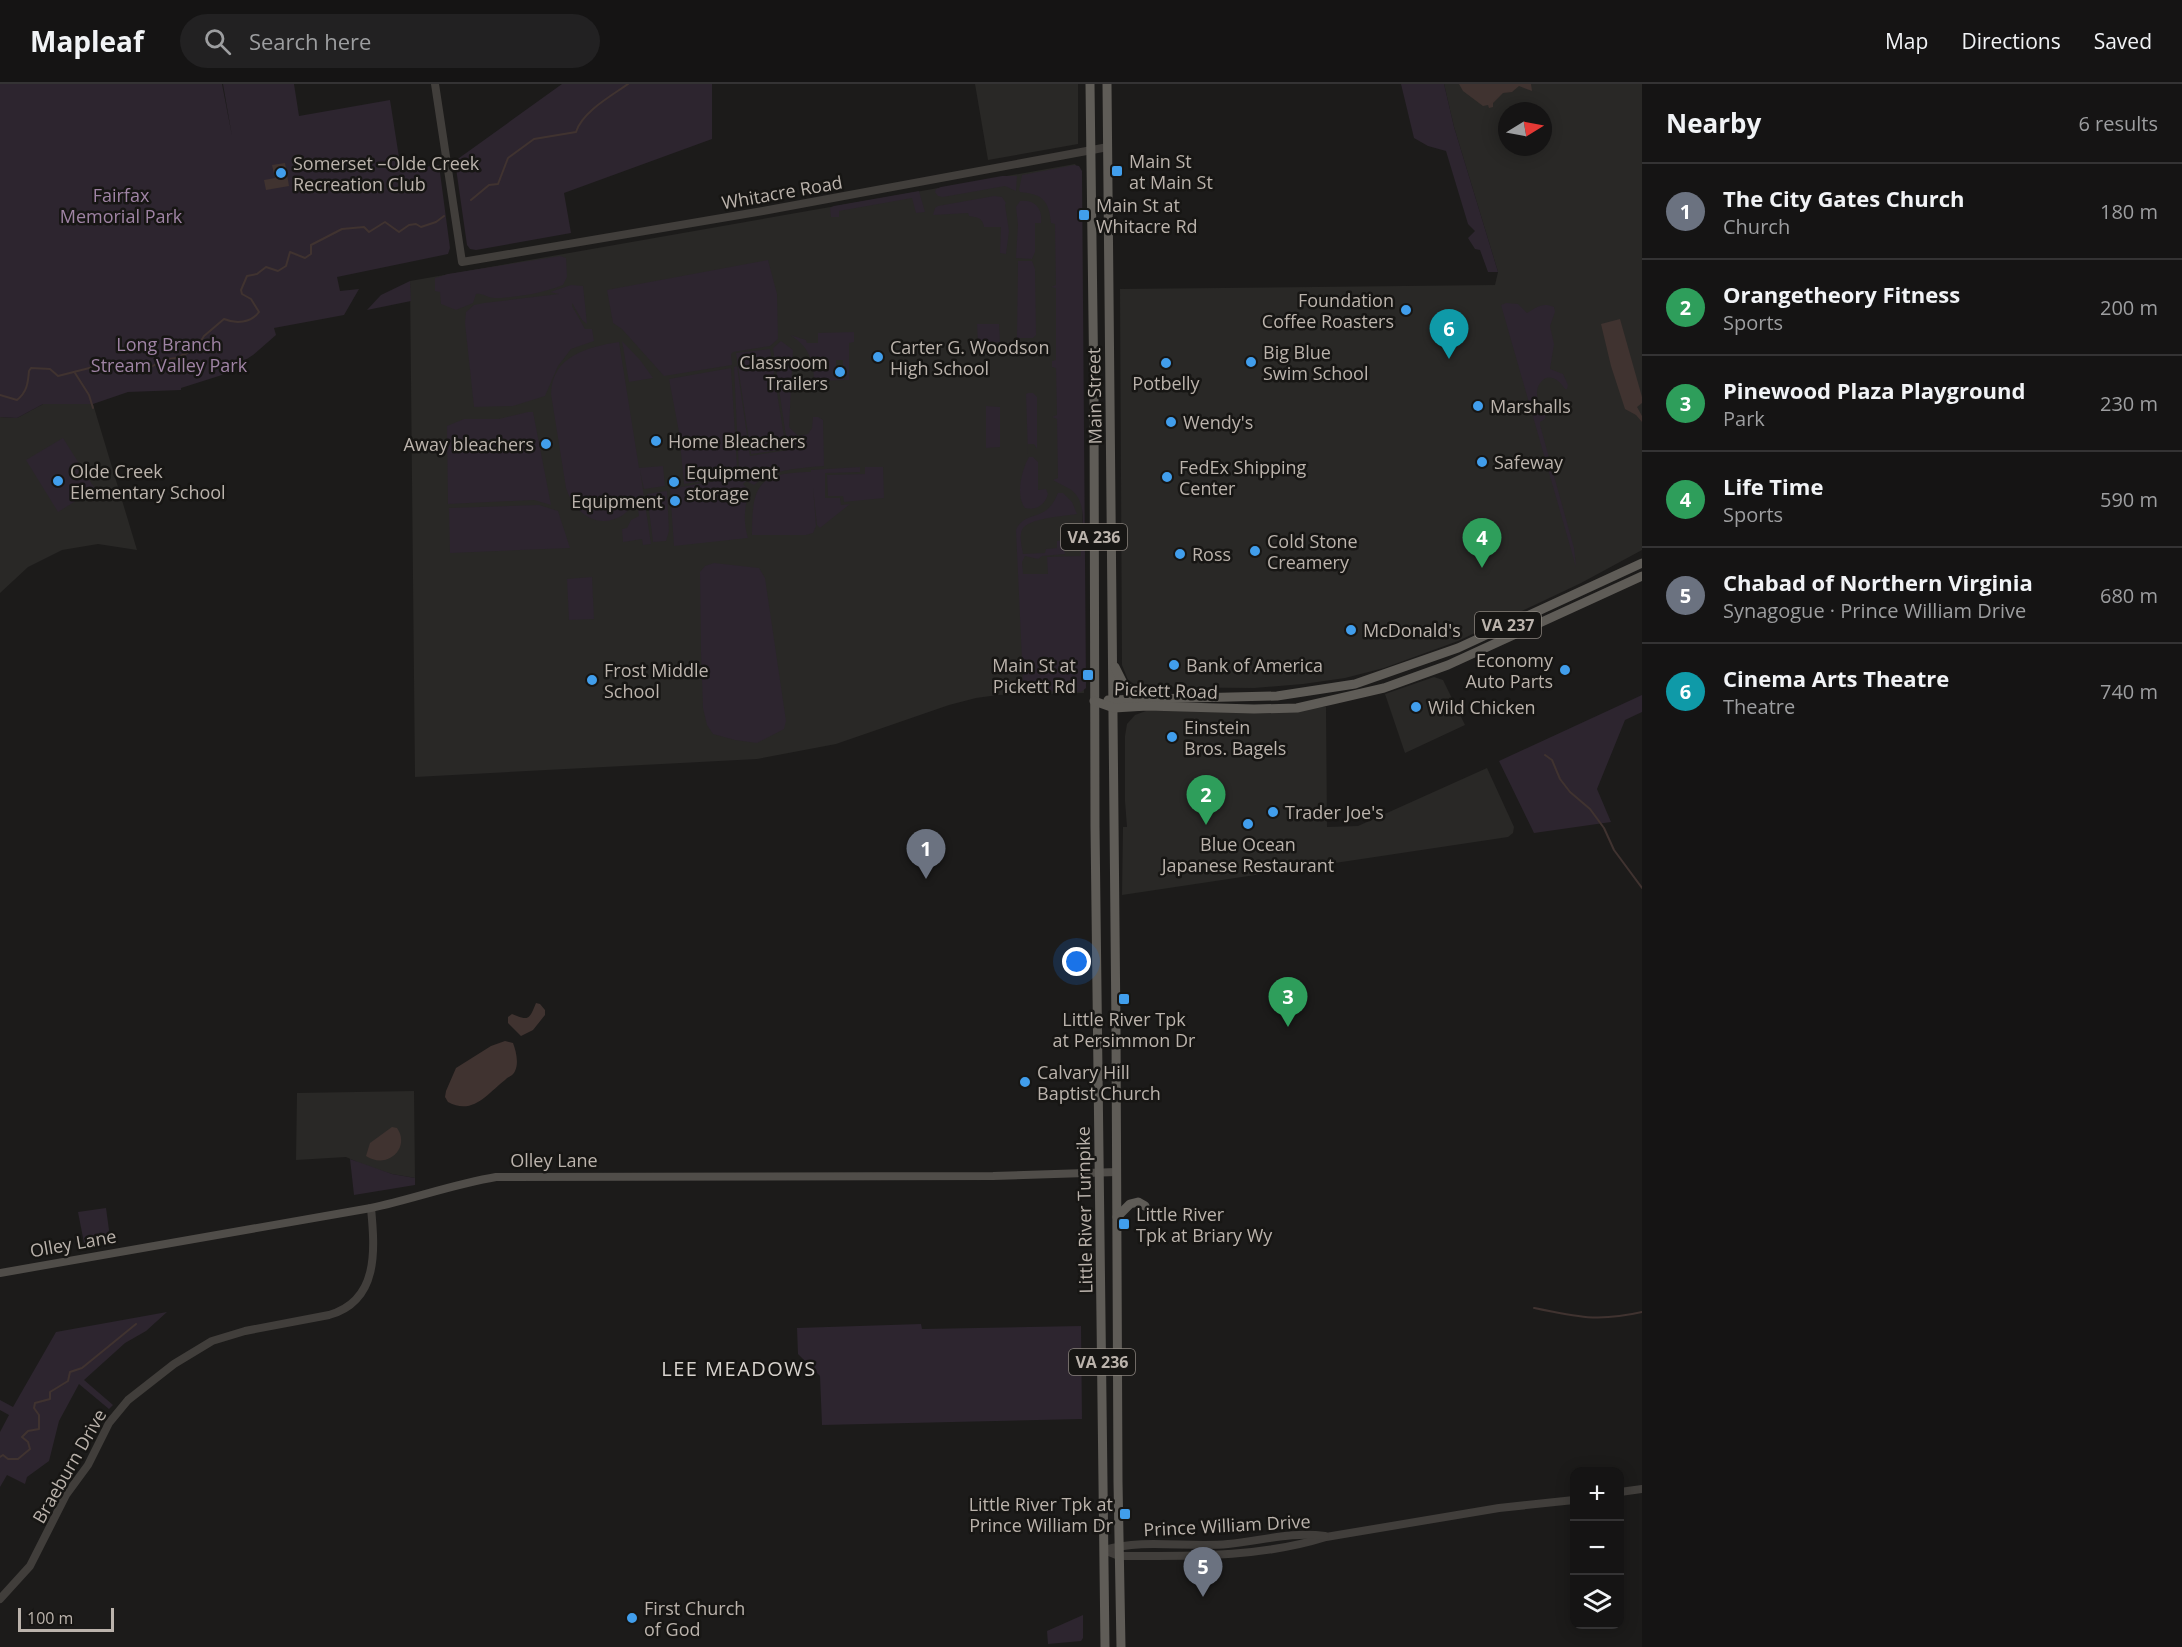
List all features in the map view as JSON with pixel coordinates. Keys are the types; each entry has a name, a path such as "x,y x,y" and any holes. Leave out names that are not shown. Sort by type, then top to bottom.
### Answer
{"main road":[{"name":"Main Street","path":"1090,84 1094,397 1094,701"},
{"name":"Main Street","path":"1107,84 1114,703"},
{"name":"Pickett Road","path":"1114,703 1158,699 1277,696 1355,684 1446,653 1642,563"},
{"name":"Pickett Road","path":"1094,701 1290,708 1381,689 1470,656 1642,576"},
{"path":"1113,657 1119,678 1125,687 1137,694 1158,699"},
{"name":"Little River Turnpike","path":"1094,701 1105,1647"},
{"name":"Little River Turnpike","path":"1114,703 1121,1647"},
{"name":"Olley Lane","path":"0,1273 370,1208 475,1181 520,1176 689,1178 1117,1172"},
{"path":"1118,1216 1130,1204 1138,1202 1145,1206"}],"street":[{"name":"Whitacre Road","path":"435,84 462,262 763,211 1107,147"},
{"name":"Braeburn Drive","path":"0,1599 30,1566 66,1495 88,1465 109,1423 128,1401 174,1364 212,1341 245,1331 335,1314 352,1305 366,1286 372,1269 370,1208"},
{"path":"1624,1491 1642,1489"},
{"name":"Prince William Drive","path":"1104,1550 1119,1556 1238,1554 1498,1508 1570,1501"},
{"name":"Prince William Drive","path":"1104,1550 1119,1546 1228,1544 1299,1534 1326,1537"}],"shaded area":[{"path":"975,84 1078,84 1078,144 988,160"},
{"path":"1444,84 1642,84 1642,550 1581,583 1458,641 1384,668 1345,678 1254,688 1139,687 1128,680 1122,665 1120,289 1495,285 1498,272 1454,127"},
{"path":"1459,84 1531,84 1532,91 1519,86 1512,92 1503,93 1493,103 1493,107 1489,108 1488,105 1483,106 1463,91"},
{"path":"285,163 289,186 266,190 264,180 275,178 272,165"},
{"path":"1075,164 1080,171 1084,693 998,695 976,698 836,744 757,759 415,777 410,281"},
{"path":"1620,319 1642,397 1642,403 1637,407 1642,416 1642,422 1636,415 1625,409 1601,324"},
{"name":"Olde Creek Elementary School","path":"43,404 93,404 137,550 98,544 62,550 28,567 0,593 0,417 17,418"},
{"path":"1434,677 1443,680 1465,725 1405,753 1385,694"},
{"path":"1326,707 1327,827 1358,826 1487,768 1514,827 1513,833 1508,837 1122,895 1123,827 1127,827 1125,736 1127,724 1135,715 1146,711"},
{"path":"536,1003 545,1010 545,1015 533,1030 521,1036 508,1023 508,1017 512,1014 528,1018"},
{"path":"505,1041 513,1043 517,1057 513,1074 473,1105 457,1106 448,1102 445,1097 446,1091 456,1068 491,1046"},
{"path":"414,1091 415,1178 392,1174 346,1157 296,1160 297,1093"},
{"path":"392,1127 397,1128 401,1136 401,1143 395,1155 382,1160 374,1160 366,1156 370,1143"}],"green space":[{"path":"0,84 222,84 232,136 223,84 294,84 299,116 390,100 401,170 439,165 450,248 448,254 337,277 340,291 359,289 344,315 274,328 276,335 253,355 222,375 181,388 181,390 128,392 93,404 43,404 17,418 0,417"},
{"path":"562,84 712,84 712,139 564,193 571,233 476,250 470,249 467,245 455,161"},
{"path":"1401,84 1444,84 1454,127 1498,272 1488,272 1480,250 1475,249 1468,238 1475,231 1468,224 1446,151 1428,146 1414,138"},
{"path":"1079,166 1082,171 1086,688 1081,692 1028,691 1023,682 1016,530 1025,520 1048,509 1058,493 1063,493 1072,502 1077,514 1038,520 1025,526 1021,533 1023,554 1045,553 1046,549 1057,548 1057,541 1068,539 1067,549 1064,549 1065,554 1042,556 1038,559 1025,556 1022,562 1023,574 1048,574 1047,557 1081,556 1081,544 1071,542 1071,539 1082,539 1083,519 1079,499 1070,489 1053,480 1058,478 1057,419 1052,417 1057,415 1056,368 1052,367 1052,361 1056,360 1056,288 1051,287 1056,285 1055,224 1051,223 1043,200 1034,194 1019,190 1022,175"},
{"path":"1002,176 1017,176 1016,191 1005,186 943,197 938,196 935,192 941,187"},
{"path":"919,191 925,212 916,213 912,198 839,211 839,217 831,217 830,208 834,206"},
{"path":"994,196 1002,197 1006,203 1009,231 1006,254 1000,253 1001,227 984,227 981,220 969,216 968,213 933,215 938,206"},
{"path":"1020,201 1034,203 1041,213 1041,223 1035,223 1035,252 1032,259 1016,258 1018,225 1016,207"},
{"path":"560,256 566,258 567,277 563,285 547,290 502,298 476,294 473,303 456,310 441,304 440,292 435,291 435,278 448,274"},
{"path":"768,260 777,294 778,339 770,346 733,352 731,354 732,365 664,376 622,329 613,323 607,290"},
{"path":"1018,261 1032,261 1035,269 1036,335 1033,338 1017,338"},
{"path":"410,281 411,301 367,310 381,295"},
{"path":"571,285 583,286 587,324 572,303 572,306 585,329 592,329 594,341 571,349 558,366 545,396 513,406 474,407 465,323 466,312 474,305 484,303 559,294 550,292"},
{"path":"1518,304 1527,313 1543,305 1554,307 1555,312 1550,326 1554,344 1550,369 1563,374 1568,385 1565,389 1558,381 1551,378 1544,379 1537,390 1537,397 1540,404 1547,409 1545,419 1540,422 1540,425 1574,548 1576,567 1501,305"},
{"path":"977,324 999,324 1000,342 978,343"},
{"path":"854,332 854,342 849,343 849,380 845,380 846,366 843,366 843,360 836,360 836,377 844,378 844,380 814,381 809,354 790,335 806,340 807,343 818,343 818,333"},
{"path":"622,341 640,360 653,378 629,382"},
{"path":"781,341 793,350 789,427 798,436 808,434 812,428 813,417 823,420 824,466 777,472 754,485 746,481 743,484 750,491 745,514 748,538 674,546 670,489 733,478 739,472 734,367 737,366 750,456 788,450 773,348"},
{"path":"619,342 639,468 663,466 665,486 644,489 640,470 651,544 643,545 642,539 623,542 622,529 627,528 631,520 639,516 637,501 623,515 605,521 588,517 575,505 566,488 551,394 553,381 565,362 584,351"},
{"path":"770,349 786,449 751,454 736,353"},
{"path":"731,368 737,467 732,476 684,484 679,432 669,379"},
{"path":"1033,393 1037,397 1037,449 1034,444 1028,444 1028,454 1026,394"},
{"path":"986,406 1000,407 1000,447 986,448"},
{"path":"533,412 551,505 534,500 448,504 447,426 464,419 499,419"},
{"path":"63,438 95,489 58,512 26,460"},
{"path":"1029,457 1033,457 1038,462 1038,490 1046,489 1048,494 1042,504 1033,509 1025,508 1020,496 1022,475"},
{"path":"860,467 860,472 825,473 825,498 840,498 841,505 850,504 820,528 817,525 813,487 816,526 813,533 752,535 752,518 757,493 769,479 779,475 811,472 811,470"},
{"path":"865,467 883,467 884,498 844,502 843,496 828,496 827,475 865,474"},
{"path":"667,491 669,531 666,541 653,542 647,494"},
{"path":"539,505 558,511 570,548 450,553 449,508"},
{"path":"714,563 759,568 765,578 786,721 784,729 757,743 713,734 707,725 703,708 700,572 705,566"},
{"path":"592,577 594,619 569,620 567,579"},
{"path":"1642,695 1642,712 1625,720 1597,789 1611,822 1534,833 1499,761"},
{"path":"350,1159 392,1174 415,1178 415,1185 354,1195"},
{"path":"106,1208 108,1236 103,1240 84,1243 78,1212"},
{"path":"167,1312 146,1331 125,1343 84,1380 113,1405 109,1409 79,1384 59,1421 49,1461 27,1477 25,1484 7,1475 0,1487 0,1432 9,1415 0,1410 0,1400 13,1407 56,1332"},
{"path":"921,1324 922,1329 1081,1326 1082,1419 822,1425 820,1376 798,1354 797,1328"},
{"path":"1083,1615 1081,1641 1048,1644 1047,1631"}],"waterway":[{"path":"471,200 489,185 498,184 508,158 534,139 576,132 591,111 628,84"},
{"path":"0,395 17,400 25,390 31,368 50,369 58,376 109,363 116,365 143,361 151,367 163,360 176,358 196,349 204,336 224,319 233,322 256,316 259,312 251,299 242,294 241,290 247,276 257,274 266,267 278,271 286,266 290,252 305,258 311,254 311,245 342,229 364,227 369,232 385,222 399,232 409,225 416,224 421,227 436,222 444,216"},
{"path":"75,373 89,395 93,408"},
{"path":"1545,755 1552,760 1560,779 1570,792 1590,809 1604,828 1614,850 1642,888"},
{"path":"1534,1308 1600,1318 1642,1312"},
{"path":"0,1457 3,1455 8,1459 18,1459 30,1449 28,1442 22,1437 28,1431 39,1429 39,1415 34,1408 35,1403 50,1399 50,1392 68,1381 70,1372 82,1368 136,1324"}],"place":[{"name":"Main St at Main St","path":"1117,171"},
{"name":"Somerset –Olde Creek Recreation Club","path":"281,173"},
{"name":"Main St at Whitacre Rd","path":"1084,215"},
{"name":"Foundation Coffee Roasters","path":"1406,310"},
{"name":"Carter G. Woodson High School","path":"878,357"},
{"name":"Cinema Arts Theatre","path":"1449,359"},
{"name":"Big Blue Swim School","path":"1251,362"},
{"name":"Potbelly","path":"1166,363"},
{"name":"Classroom Trailers","path":"840,372"},
{"name":"Marshalls","path":"1478,406"},
{"name":"Wendy's","path":"1171,422"},
{"name":"Home Bleachers","path":"656,441"},
{"name":"Away bleachers","path":"546,444"},
{"name":"Safeway","path":"1482,462"},
{"name":"FedEx Shipping Center","path":"1167,477"},
{"name":"Olde Creek Elementary School","path":"58,481"},
{"name":"Equipment storage","path":"674,482"},
{"name":"Equipment","path":"675,501"},
{"name":"Cold Stone Creamery","path":"1255,551"},
{"name":"Ross","path":"1180,554"},
{"name":"Life Time","path":"1482,568"},
{"name":"McDonald's","path":"1351,630"},
{"name":"Bank of America","path":"1174,665"},
{"name":"Economy Auto Parts","path":"1565,670"},
{"name":"Main St at Pickett Rd","path":"1088,675"},
{"name":"Frost Middle School","path":"592,680"},
{"name":"Wild Chicken","path":"1416,707"},
{"name":"Einstein Bros. Bagels","path":"1172,737"},
{"name":"Trader Joe's","path":"1273,812"},
{"name":"Blue Ocean Japanese Restaurant","path":"1248,824"},
{"name":"Orangetheory Fitness","path":"1206,825"},
{"name":"The City Gates Church","path":"926,879"},
{"name":"Little River Tpk at Persimmon Dr","path":"1124,999"},
{"name":"Pinewood Plaza Playground","path":"1288,1027"},
{"name":"Calvary Hill Baptist Church","path":"1025,1082"},
{"name":"Little River Tpk at Briary Wy","path":"1124,1224"},
{"name":"Little River Tpk at Prince William Dr","path":"1125,1514"},
{"name":"Chabad of Northern Virginia","path":"1203,1597"},
{"name":"First Church of God","path":"632,1618"}],"district":[{"name":"LEE MEADOWS","path":"739,1368"}],"park label":[{"name":"Fairfax Memorial Park","path":"121,205"},
{"name":"Long Branch Stream Valley Park","path":"169,354"}]}
